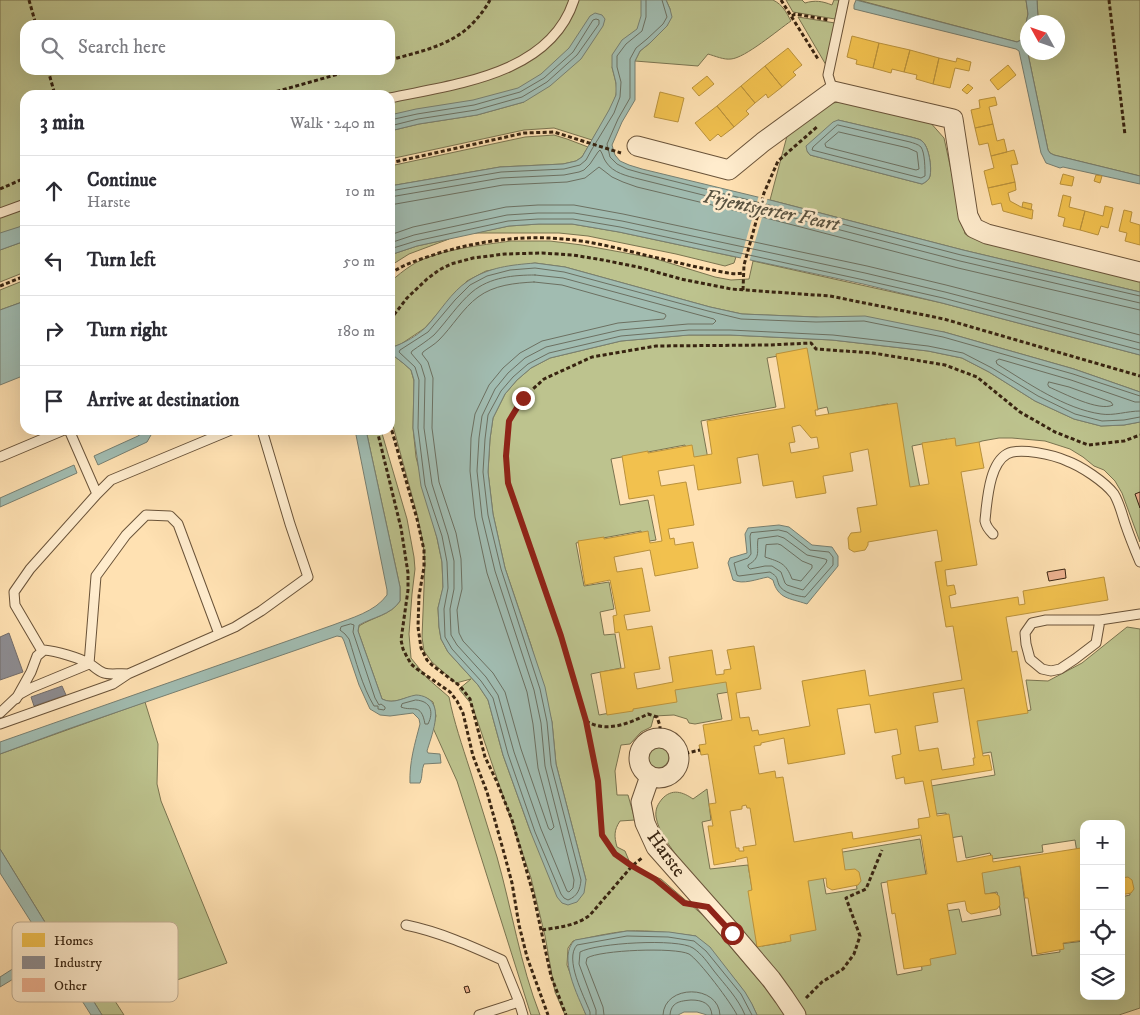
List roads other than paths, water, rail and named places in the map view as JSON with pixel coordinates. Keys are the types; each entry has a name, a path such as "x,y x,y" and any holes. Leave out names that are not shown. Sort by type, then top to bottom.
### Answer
{"street":[{"path":"637,146 729,170 830,83 953,119 968,216 974,228 987,234 1140,272"},
{"path":"653,738 667,739 673,743 679,754 678,763 670,774 664,777 650,776 640,766 639,752 647,741 653,738"},
{"name":"Harste","path":"650,776 641,802 644,823 656,847 771,979 794,1013"}],"lane":[{"path":"395,97 473,80 497,73 518,63 552,38 563,23 574,0"},
{"path":"830,83 844,0"},
{"path":"0,213 20,206"},
{"path":"0,457 52,435"},
{"path":"71,435 97,494"},
{"path":"42,652 16,605 14,592 30,569 111,480 219,435"},
{"path":"0,724 113,684 128,674 219,634 250,618 308,577 263,435"},
{"path":"993,534 988,529 985,521 991,479 999,462 1006,455 1016,451 1032,452 1068,461 1102,482 1113,493 1119,504 1126,528 1140,562"},
{"path":"89,664 96,576 126,535 146,515 170,516 178,524 219,634"},
{"path":"1100,620 1096,643 1076,659 1051,671 1042,669 1030,660 1026,644 1026,633 1032,623 1046,620 1100,620 1140,614"},
{"path":"16,698 31,672 37,656 47,650 89,664 105,674 128,674"},
{"path":"0,713 20,694 89,664"},
{"path":"406,925 423,928 443,935 502,960 523,1015"},
{"path":"479,1015 519,1002"}],"water":[{"name":"Frjentsjerter Feart","path":"641,0 666,0 672,17 667,26 640,51 635,61 635,100 622,122 612,145 615,155 620,161 642,169 963,250 1140,292 1140,355 863,284 619,232 572,224 509,226 417,246 395,253 395,185 500,167 563,164 576,161 582,157 616,95 612,55 622,40 637,29 641,16"},
{"path":"856,0 1017,42 1020,40 1020,56 1019,51 1016,49 854,9"},
{"path":"1026,0 1037,0 1038,15 1028,15"},
{"path":"595,13 602,15 605,19 603,26 581,59 550,86 524,102 477,115 395,130 395,114 473,100 518,88 541,74 569,48 590,16"},
{"path":"1021,60 1029,60 1050,153 1140,176 1140,184 1063,167 1060,168 1046,163 1041,153"},
{"path":"838,120 921,140 926,147 929,157 931,172 929,179 922,184 810,155 806,146 833,122"},
{"path":"20,227 20,243 0,250 0,233"},
{"path":"535,263 565,267 742,314 816,317 865,316 944,332 1074,369 1140,392 1140,422 1101,426 1074,419 1035,401 989,372 962,358 928,351 832,340 689,335 621,341 550,358 531,368 505,394 493,418 488,472 493,514 505,568 545,687 552,722 556,764 586,880 584,893 577,902 568,905 562,903 557,897 531,833 503,755 488,700 478,685 448,652 441,639 438,608 443,587 442,562 437,538 421,486 413,428 414,380 411,370 395,357 395,346 410,339 426,327 451,296 468,281 492,270"},
{"path":"20,303 20,377 0,385 0,310"},
{"path":"151,435 147,442 98,465 94,456 138,436"},
{"path":"356,435 367,435 400,587 400,601 396,606 387,613 359,625 358,631 382,699 395,701 420,695 432,702 435,708 435,723 427,751 428,753 440,754 441,763 424,764 420,783 410,783 411,761 420,724 419,719 413,713 390,716 380,715 370,709 359,685 344,641 342,637 337,636 0,754 0,742 362,614 382,601 387,595"},
{"path":"74,465 77,473 0,507 0,498"},
{"path":"779,525 789,527 812,545 832,547 838,556 838,566 807,604 785,597 778,591 773,580 768,577 746,582 733,580 728,563 730,558 747,553 745,534 748,528"},
{"path":"0,849 45,922 31,922 0,873"},
{"path":"627,931 669,932 696,936 710,947 745,992 757,1015 707,1015 697,1012 684,1012 678,1015 586,1015 574,987 568,966 570,947 575,940"},
{"path":"12,969 12,980 0,987 0,977"},
{"path":"83,1002 94,1002 102,1015 91,1015"}]}
